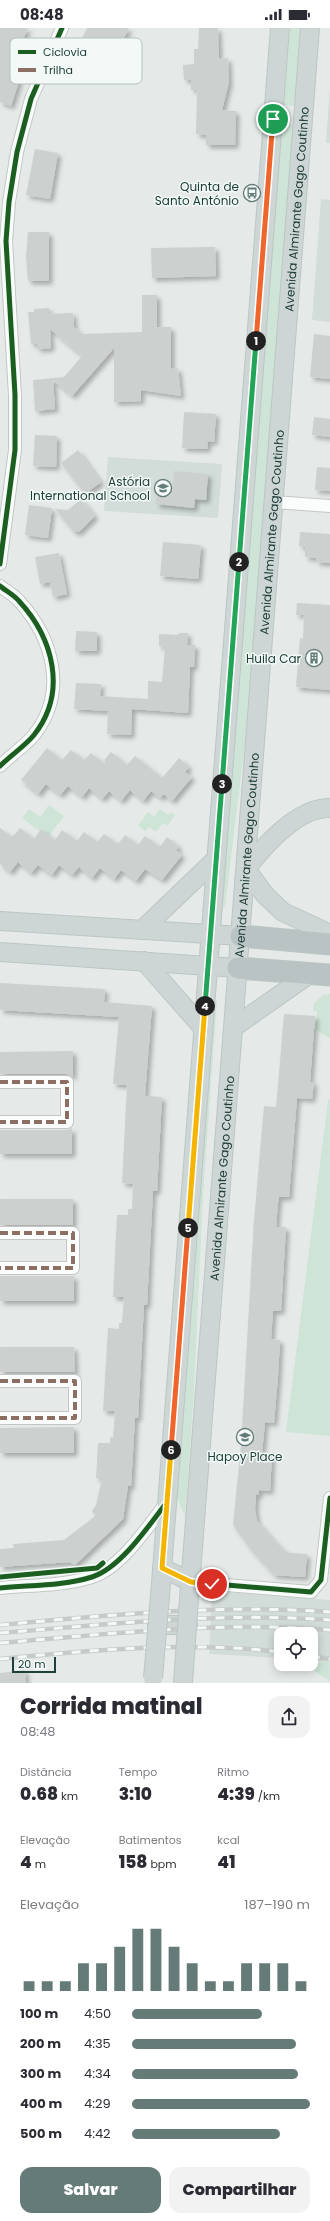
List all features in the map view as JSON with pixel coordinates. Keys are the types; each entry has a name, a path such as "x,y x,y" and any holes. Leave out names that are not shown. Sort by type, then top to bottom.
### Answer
{"highway":[{"path":"240,936 276,938 328,935"},
{"path":"238,968 321,974"}],"main road":[{"path":"153,1681 280,28"},
{"name":"Avenida Almirante Gago Coutinho","path":"183,1683 310,28"},
{"path":"328,935 283,912 266,895 246,869 266,844 293,821 323,808 330,808"},
{"path":"142,930 216,859"},
{"path":"0,921 240,936"},
{"path":"0,952 238,968"},
{"path":"144,961 203,1028"},
{"path":"234,1027 321,974"},
{"path":"162,1568 190,1590"},
{"path":"157,1625 188,1625"}],"street":[{"path":"58,38 62,28"},
{"path":"0,564 15,450 15,395 6,241 9,202 17,152 31,99 38,84"},
{"path":"274,502 330,506"},
{"path":"0,586 19,600 41,632 50,652 54,671 53,688 43,721 33,735 0,766"},
{"path":"0,1082 67,1082 67,1122 0,1122"},
{"path":"0,1233 73,1233 73,1268 0,1268"},
{"path":"0,1381 75,1381 75,1418 0,1418"},
{"path":"190,1590 311,1592 321,1580 330,1498"},
{"path":"0,1588 53,1583 92,1577 110,1566 133,1545 167,1502"}],"shaded area":[{"path":"330,86 330,143 326,143"},
{"path":"321,199 330,200 330,322 312,320"},
{"name":"Astória International School","path":"108,457 222,464 218,518 104,511"},
{"path":"212,1591 330,1600 330,1662 318,1661 318,1627 274,1627 274,1658 209,1654"}],"green space":[{"path":"290,28 301,28 295,106 284,105"},
{"path":"282,124 294,125 247,727 225,907 221,907"},
{"path":"49,805 64,816 48,837 22,818 29,809 40,817"},
{"path":"160,809 168,815 171,812 175,815 167,826 163,823 156,832 149,827 145,831 138,826 148,812 154,817"},
{"path":"330,994 330,1038 316,1030 317,1011 313,1011 314,1003 323,995"},
{"path":"213,1001 217,1001 203,1195 194,1390 185,1516 176,1496"},
{"path":"330,1099 330,1436 286,1432 328,1101"},
{"path":"324,1660 330,1662 330,1681 315,1671 318,1671 318,1663"}],"building":[{"path":"0,28 28,28 24,38 10,38 10,84 18,84 11,106 0,102"},
{"path":"87,28 129,28 124,38 82,38"},
{"path":"199,28 218,28 219,59 228,58 229,82 222,110 236,111 235,145 206,145 206,135 196,134 197,90 191,90 191,80 184,80 183,65 194,64 194,49 198,49"},
{"path":"35,149 58,153 50,199 26,195"},
{"path":"28,232 49,232 49,281 28,281 26,257"},
{"path":"215,247 216,276 152,278 151,248"},
{"path":"142,295 157,295 157,327 171,327 171,369 178,368 181,396 141,390 141,401 114,402 114,348 72,396 53,380 55,409 35,411 33,380 64,377 82,356 50,329 51,348 37,349 37,343 31,344 28,312 34,312 34,309 49,308 49,314 73,313 74,327 82,334 142,332"},
{"path":"314,334 330,336 330,379 310,377"},
{"path":"184,412 216,414 214,442 208,441 207,449 182,448"},
{"path":"314,417 330,419 330,437 312,435"},
{"path":"35,435 57,436 56,467 33,466"},
{"path":"78,450 101,482 85,494 61,463"},
{"path":"317,467 330,468 330,491 315,490"},
{"path":"174,471 208,474 206,500 195,499 194,508 156,504 157,485 173,486"},
{"path":"81,499 95,516 79,532 74,532 55,509 68,510"},
{"path":"29,505 52,508 48,538 25,535"},
{"path":"300,532 330,534 330,563 316,562 317,558 305,557 305,547 299,546"},
{"path":"163,542 201,545 198,579 160,576"},
{"path":"59,553 67,594 53,597 50,582 40,584 35,557"},
{"path":"297,603 330,605 330,690 296,687 300,638 303,639 304,615 296,615"},
{"path":"76,631 97,632 97,651 75,651"},
{"path":"180,633 188,633 187,645 195,645 194,667 190,667 188,713 132,709 131,735 107,734 108,711 74,709 76,683 101,684 100,696 148,699 148,681 162,682 165,647 159,646 159,634 177,635"},
{"path":"47,748 62,760 71,750 84,760 91,753 105,764 105,759 111,752 127,765 135,756 162,778 179,758 189,767 185,772 192,777 172,801 164,794 160,798 151,791 143,801 130,790 121,801 109,791 102,799 89,788 82,797 68,786 60,795 46,784 38,794 21,780"},
{"path":"0,828 12,837 20,828 34,839 41,829 55,840 62,830 77,841 84,832 97,842 104,834 118,844 125,835 138,845 145,836 160,847 167,837 179,847 176,850 182,855 162,880 145,869 136,881 121,870 114,879 100,868 92,878 79,867 72,875 59,865 52,875 38,865 31,873 18,862 10,872 0,864"},
{"path":"0,983 105,989 104,1002 152,1006 145,1096 162,1097 157,1191 153,1191 147,1305 144,1305 138,1418 135,1418 131,1486 128,1486 123,1519 75,1565 70,1562 0,1567 0,1549 14,1548 13,1544 64,1540 95,1516 92,1511 96,1505 102,1478 96,1478 98,1443 110,1443 110,1437 113,1438 115,1411 103,1411 108,1328 119,1329 119,1323 122,1323 124,1297 113,1297 117,1215 128,1215 128,1209 132,1209 133,1184 122,1183 127,1085 113,1084 119,1017 0,1010"},
{"path":"284,1014 315,1016 310,1082 314,1082 312,1099 297,1098 289,1197 279,1197 278,1203 276,1227 286,1227 281,1311 273,1311 271,1339 280,1340 278,1376 274,1423 265,1422 262,1453 272,1454 270,1491 259,1490 259,1495 256,1495 255,1509 257,1521 280,1547 289,1553 307,1554 305,1577 274,1575 251,1550 233,1525 241,1445 254,1220 264,1106 276,1107"},
{"path":"73,1051 73,1077 67,1074 0,1074 0,1052"},
{"path":"72,1128 72,1154 0,1154 0,1130 67,1130"},
{"path":"0,1199 73,1199 73,1225 0,1225"},
{"path":"0,1276 74,1276 74,1301 0,1301"},
{"path":"0,1347 74,1347 75,1372 0,1372"},
{"path":"74,1427 74,1453 0,1453 0,1428"},
{"path":"25,1670 26,1683 0,1683 0,1673"}],"railway":[{"path":"0,1625 124,1614 206,1610 248,1609 330,1612"},
{"path":"0,1633 206,1618 248,1617 330,1620"},
{"path":"0,1643 206,1628 247,1627 330,1630"},
{"path":"0,1659 105,1650 175,1647 211,1647 274,1651"},
{"path":"318,1657 330,1659"}],"marked path":[{"path":"0,1082 67,1082 67,1122 0,1122"},
{"path":"0,1233 73,1233 73,1268 0,1268"},
{"path":"0,1381 75,1381 75,1418 0,1418"}],"cycle path":[{"path":"58,38 62,28"},
{"path":"0,564 15,450 15,395 6,241 9,202 17,152 31,99 38,84"},
{"path":"0,586 19,601 31,616 40,632 48,648 52,666 53,683 51,701 45,718 34,735 0,766"},
{"path":"191,1582 311,1592 321,1580 330,1498"},
{"path":"0,1588 70,1582 92,1577 103,1572 113,1565 134,1545 167,1502"},
{"path":"0,1577 97,1568 103,1563"}],"place":[{"name":"Quinta de Santo António","path":"252,193"},
{"name":"Astória International School","path":"163,488"},
{"name":"Huila Car","path":"314,658"},
{"name":"Hapoy Place","path":"245,1437"}],"route":[{"path":"212,1584 191,1582 162,1568 273,119"}]}
